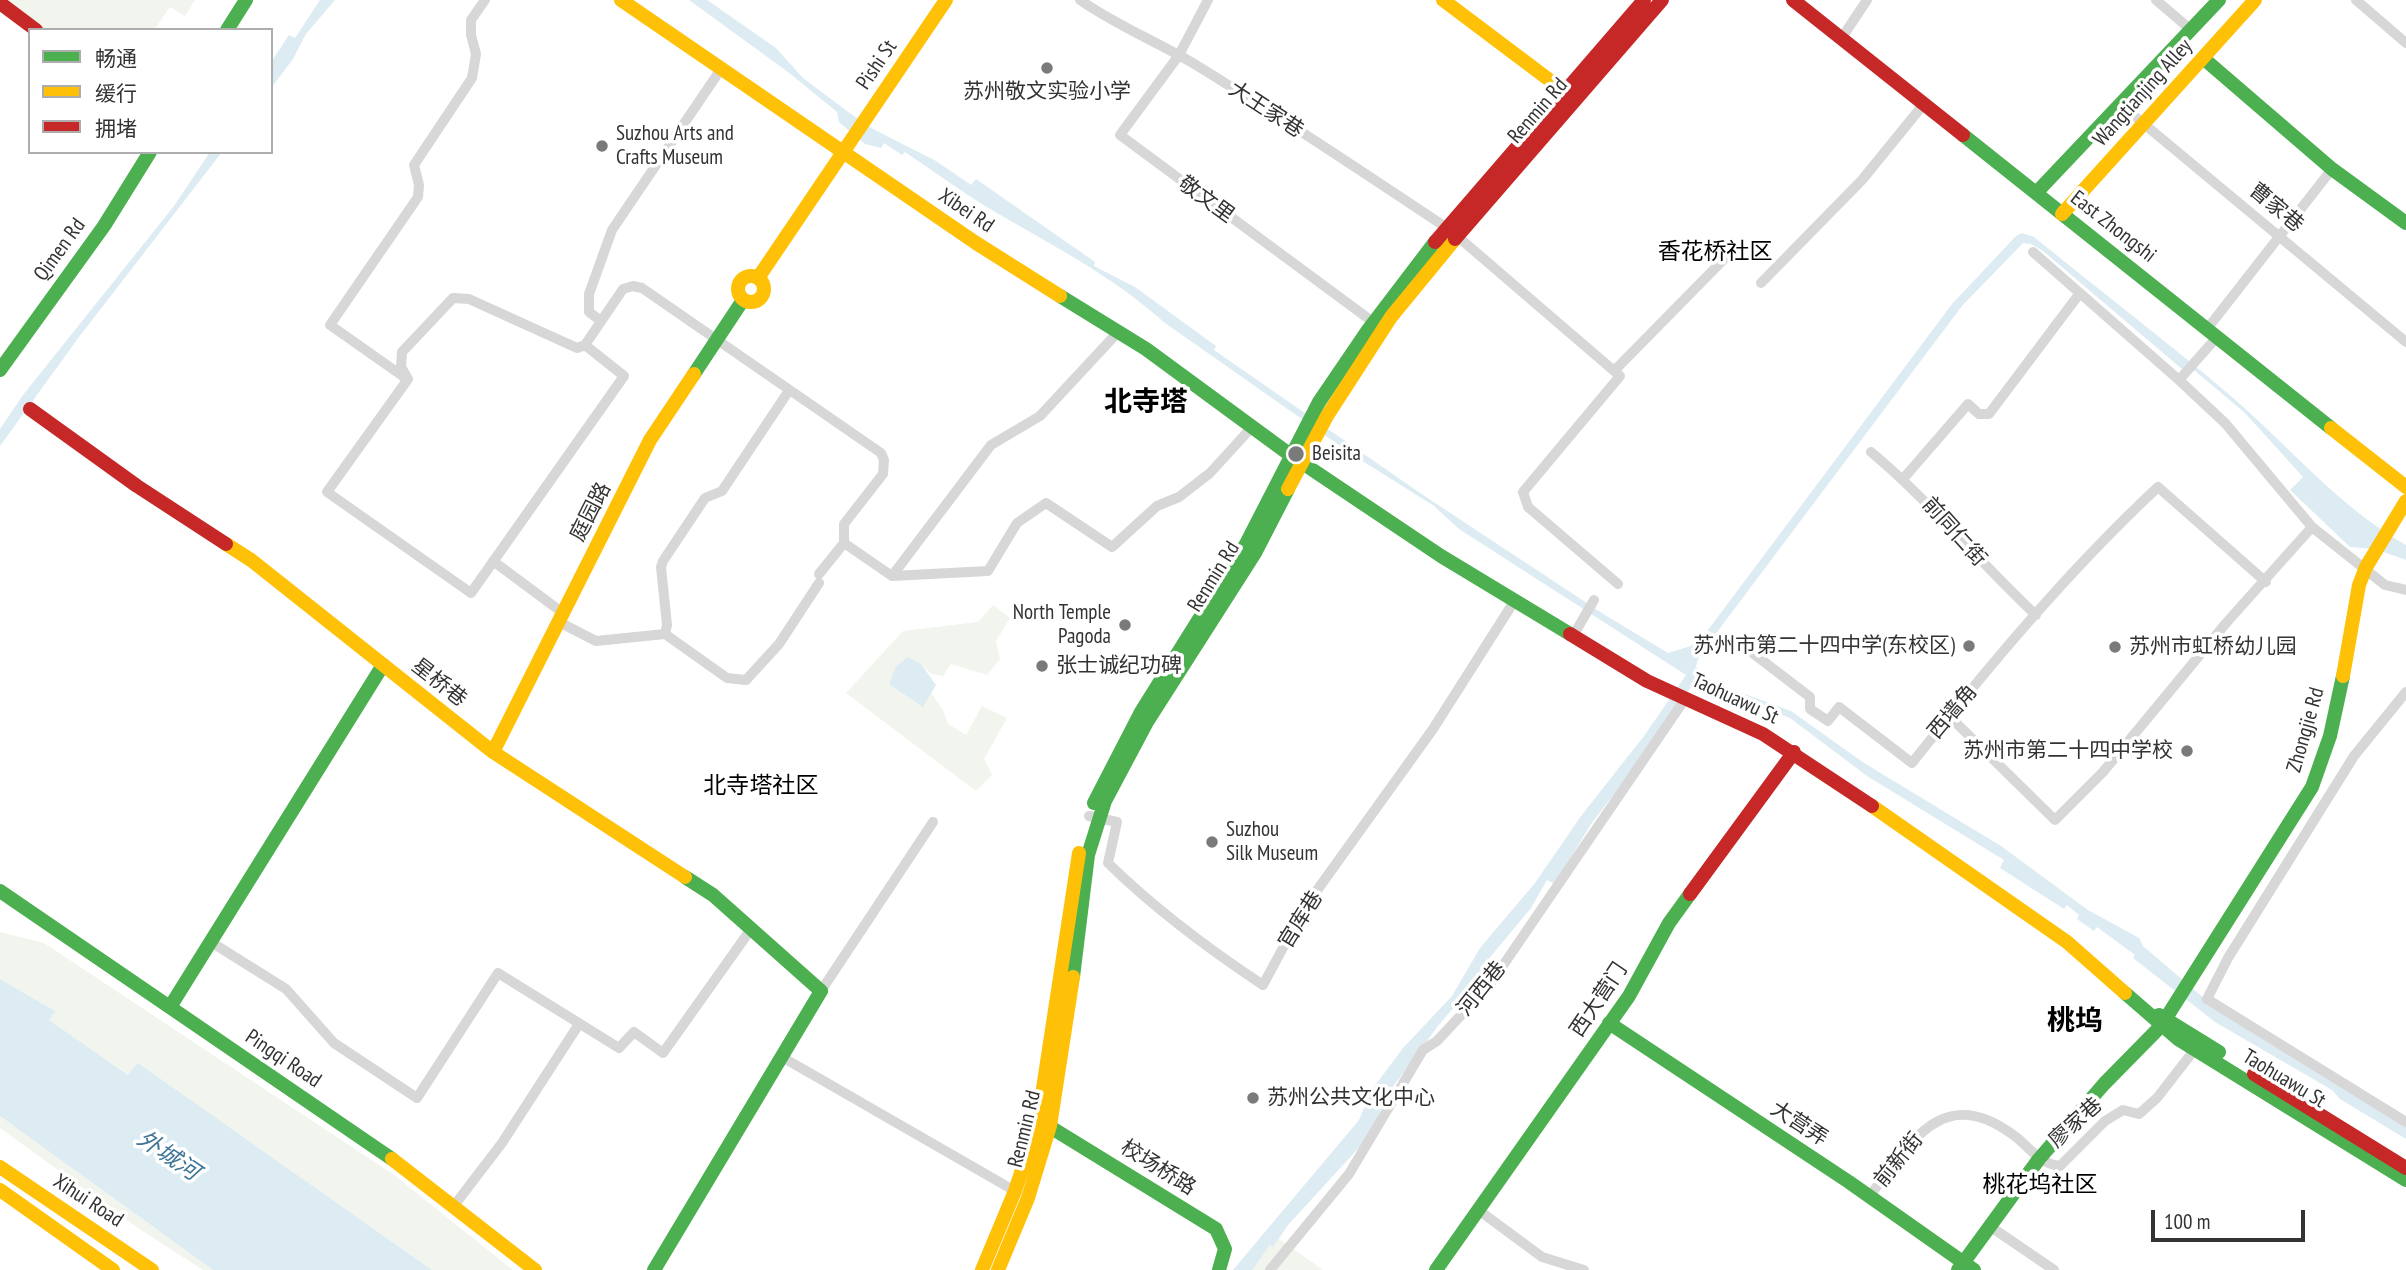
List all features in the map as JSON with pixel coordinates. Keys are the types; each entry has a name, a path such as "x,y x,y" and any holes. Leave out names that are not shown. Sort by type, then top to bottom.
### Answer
{"main road":[{"path":"228,28 246,0"},
{"name":"Xibei Rd","path":"621,0 997,257 1119,331 1295,458"},
{"name":"Pishi St","path":"843,154 946,0"},
{"path":"1443,0 1564,91"},
{"name":"Renmin Rd","path":"1321,412 1452,232 1564,91 1644,0"},
{"name":"Renmin Rd","path":"998,1270 1028,1198 1064,1045 1094,817 1147,722 1255,553 1295,458 1373,322 1662,0"},
{"name":"East Zhongshi","path":"1793,0 2406,488"},
{"name":"Wangtianjing Alley","path":"2036,193 2219,0"},
{"name":"Wangtianjing Alley","path":"2062,214 2255,0"},
{"path":"0,2 33,28"},
{"path":"2203,58 2332,169 2406,223"},
{"name":"Qimen Rd","path":"0,370 104,226 149,154"},
{"name":"庭园路","path":"493,752 650,440 743,300 738,291 740,281 748,276 758,278 843,154"},
{"name":"星桥巷","path":"30,409 137,486 251,560 493,752 713,895 821,991"},
{"name":"Taohuawu St","path":"1295,458 1441,556 1573,636 1680,696 1794,752 2052,930 2145,1008 2167,1017 2406,1168"},
{"name":"Zhongjie Rd","path":"2167,1017 2312,787 2340,695 2350,622 2368,563 2406,501"},
{"path":"170,1007 383,665"},
{"name":"西大营门","path":"1436,1270 1629,996 1669,923 1794,752"},
{"name":"Pingqi Road","path":"0,891 397,1162 535,1270"},
{"path":"654,1270 821,991"},
{"name":"Taohuawu St","path":"2167,1017 2195,1049 2406,1180"},
{"name":"廖家巷","path":"1965,1267 2039,1159 2167,1017"},
{"name":"大营弄","path":"1609,1023 1869,1197 1965,1267"},
{"name":"Renmin Rd","path":"982,1270 1044,1123"},
{"name":"校场桥路","path":"1044,1123 1216,1229 1226,1245 1224,1264 1219,1270"},
{"name":"Xihui Road","path":"0,1167 152,1270"},
{"name":"Xihui Road","path":"0,1191 113,1270"}],"street":[{"path":"408,379 330,326 418,198 419,186 414,165 472,78 476,54 471,20 485,0"},
{"name":"大王家巷","path":"1080,0 1109,20 1179,55 1452,232 1614,372"},
{"path":"1179,55 1208,0"},
{"path":"1841,38 1867,0"},
{"path":"2156,0 2191,30"},
{"path":"2356,0 2406,43"},
{"name":"敬文里","path":"1179,55 1120,135 1373,322"},
{"path":"601,321 589,312 589,294 612,230 721,69"},
{"name":"曹家巷","path":"2120,104 2406,342"},
{"path":"1760,283 1861,180 1923,105"},
{"path":"2181,378 2194,364 2212,333 2279,238 2332,169"},
{"path":"2033,252 2181,378 2225,423 2312,527 2368,563 2385,585 2406,590"},
{"path":"1618,584 1528,507 1523,492 1620,376 1614,372 1730,253"},
{"path":"493,561 561,617 596,641 665,634 727,678 746,680 779,644 844,542 844,524 883,474 884,460 881,453 637,287 623,289 585,345"},
{"path":"1903,479 1968,404 1979,414 1989,414 2080,293"},
{"path":"459,297 570,346 585,345 624,376 471,593 327,492 408,379 401,366 402,352 448,301 459,297"},
{"path":"892,576 990,445 1040,416 1119,331"},
{"path":"665,634 667,625 661,567 663,561 705,498 722,491 788,392"},
{"path":"844,542 892,576 988,571 1017,523 1046,503 1112,547 1157,506 1179,497 1210,473 1252,427"},
{"name":"前同仁街","path":"1871,452 1938,512 1987,570 2036,615"},
{"name":"西墙角","path":"1733,638 1810,697 1810,709 1828,722 1839,707 1912,763 2036,615 2115,527 2158,487 2266,582"},
{"path":"1949,716 2055,820 2103,772 2227,622 2266,582 2312,527"},
{"name":"官库巷","path":"1094,817 1117,822 1108,863 1143,897 1199,942 1263,985 1306,907 1417,752 1515,600"},
{"path":"1573,636 1594,600"},
{"path":"2406,692 2354,756 2228,958 2207,999 2406,1122"},
{"name":"河西巷","path":"1270,1270 1349,1174 1423,1050 1437,1041 1491,983 1680,696"},
{"path":"821,991 933,822"},
{"path":"211,942 286,989 334,1043 417,1098 498,973 619,1048 634,1032 663,1053 751,929"},
{"path":"453,1207 502,1143 579,1024"},
{"name":"廖家巷","path":"2039,1159 2060,1166 2105,1121 2123,1110 2138,1114 2157,1098 2195,1049"},
{"path":"782,1057 1016,1191"},
{"name":"前新街","path":"1869,1197 1921,1130 1936,1120 1956,1114 1969,1114 1997,1124 2039,1159"},
{"path":"1477,1209 1542,1257 1584,1270"},
{"path":"1991,1227 2054,1270"}],"shaded area":[{"path":"8,0 195,0 185,16 170,7 155,28 43,28"},
{"path":"993,605 1010,618 996,641 1000,659 987,675 951,664 943,676 931,674 921,664 922,706 931,693 943,710 948,724 966,735 982,706 1007,718 984,759 992,775 976,791 846,693 903,631 978,622"},
{"path":"0,932 44,943 394,1175 513,1270 432,1270 139,1064 129,1075 48,1020 55,1011 0,979"},
{"path":"0,1116 213,1270 203,1270 138,1228 0,1128"},
{"path":"1278,1238 1323,1270 1252,1270 1258,1257"}],"water":[{"path":"320,0 335,0 306,34 293,59 273,85 273,59 289,35 295,38"},
{"path":"689,0 707,0 776,48 803,78 875,130 936,161 971,185 976,179 1095,262 1094,266 1135,287 1216,346 1214,350 1423,495 1605,615 1668,653 1691,646 1708,630 1952,304 2016,236 2022,233 2034,237 2232,397 2337,495 2406,545 2406,560 2375,549 2350,547 2290,490 2303,477 2245,413 2194,370 2189,375 2043,251 2023,243 1962,306 1699,656 1696,666 1700,673 1698,677 1791,711 1864,763 2001,846 2088,910 2139,938 2143,946 2211,1004 2406,1123 2406,1139 2340,1099 2332,1090 2215,1022 2133,958 2135,955 2097,927 2094,931 2077,919 2079,915 2067,905 2064,909 2000,868 2004,860 1867,776 1790,718 1695,681 1591,824 1555,884 1547,880 1531,908 1482,967 1485,971 1438,1026 1392,1088 1365,1141 1288,1225 1273,1247 1270,1245 1252,1270 1233,1270 1359,1120 1371,1091 1403,1048 1452,996 1480,948 1535,883 1581,816 1644,736 1686,675 1459,529 1434,506 1353,455 1165,323 1101,274 985,206 905,152 902,155 884,143 881,148 865,144 839,122 837,112 788,72"},
{"path":"209,154 220,154 79,337 0,446 0,429 23,395 174,206"},
{"path":"907,657 921,664 936,685 923,707 889,684 896,667"},
{"name":"外城河","path":"0,979 55,1011 49,1020 128,1075 138,1063 432,1270 213,1270 0,1116"}],"traffic: fast":[{"path":"228,28 246,0"},
{"path":"2036,193 2219,0"},
{"path":"2203,58 2332,169 2406,223"},
{"path":"1963,135 2331,428"},
{"path":"0,370 104,226 149,154"},
{"path":"1094,803 1141,712 1246,544 1319,402 1368,330 1435,242"},
{"path":"1060,296 1146,349 1289,454 1441,556 1570,634"},
{"path":"694,374 743,300"},
{"path":"1073,977 1088,855 1105,801 1147,722 1255,553 1288,489"},
{"path":"170,1007 383,665"},
{"path":"1958,1270 2039,1159 2104,1084 2161,1026 2312,787 2330,736 2343,676"},
{"path":"654,1270 821,991 713,895 685,877"},
{"path":"0,891 392,1159"},
{"path":"1436,1270 1629,996 1669,923 1690,894"},
{"path":"2125,993 2178,1039 2406,1180"},
{"path":"2159,1015 2219,1052"},
{"path":"1609,1023 1849,1182 1974,1270"},
{"path":"1042,1122 1216,1229 1225,1249 1219,1270"}],"traffic: slow":[{"path":"621,0 976,243 1060,296"},
{"path":"758,278 946,0"},
{"path":"1443,0 1564,91"},
{"path":"2062,214 2255,0"},
{"path":"1288,489 1327,416 1391,317 1455,239"},
{"path":"751,276 760,280 764,289 760,298 751,302 742,298 738,289 742,280 751,276"},
{"path":"493,752 650,440 694,374"},
{"path":"2331,428 2406,487"},
{"path":"2343,676 2359,585 2366,567 2406,501"},
{"path":"226,544 251,560 493,752 685,877"},
{"path":"1872,806 2067,942 2125,993"},
{"path":"982,1270 1015,1191 1038,1121 1079,853"},
{"path":"998,1270 1028,1198 1050,1126 1073,977"},
{"path":"392,1159 535,1270"},
{"path":"0,1167 152,1270"},
{"path":"0,1190 113,1270"}],"traffic: jam":[{"path":"1435,242 1644,0"},
{"path":"1455,239 1662,0"},
{"path":"1793,0 1963,135"},
{"path":"0,3 33,28"},
{"path":"30,409 137,486 226,544"},
{"path":"1570,634 1647,681 1763,734 1872,806"},
{"path":"1690,894 1794,752"},
{"path":"2254,1074 2406,1168"}],"place":[{"name":"苏州敬文实验小学","path":"1047,68"},
{"name":"Suzhou Arts and Crafts Museum","path":"602,146"},
{"name":"Beisita","path":"1296,454"},
{"name":"North Temple Pagoda","path":"1125,625"},
{"name":"苏州市第二十四中学(东校区)","path":"1969,646"},
{"name":"苏州市虹桥幼儿园","path":"2115,647"},
{"name":"张士诚纪功碑","path":"1042,666"},
{"name":"苏州市第二十四中学校","path":"2187,751"},
{"name":"Suzhou Silk Museum","path":"1212,842"},
{"name":"苏州公共文化中心","path":"1253,1098"}],"district":[{"name":"香花桥社区","path":"1715,252"},
{"name":"北寺塔","path":"1146,403"},
{"name":"北寺塔社区","path":"761,786"},
{"name":"桃坞","path":"2075,1022"},
{"name":"桃花坞社区","path":"2040,1185"}]}
